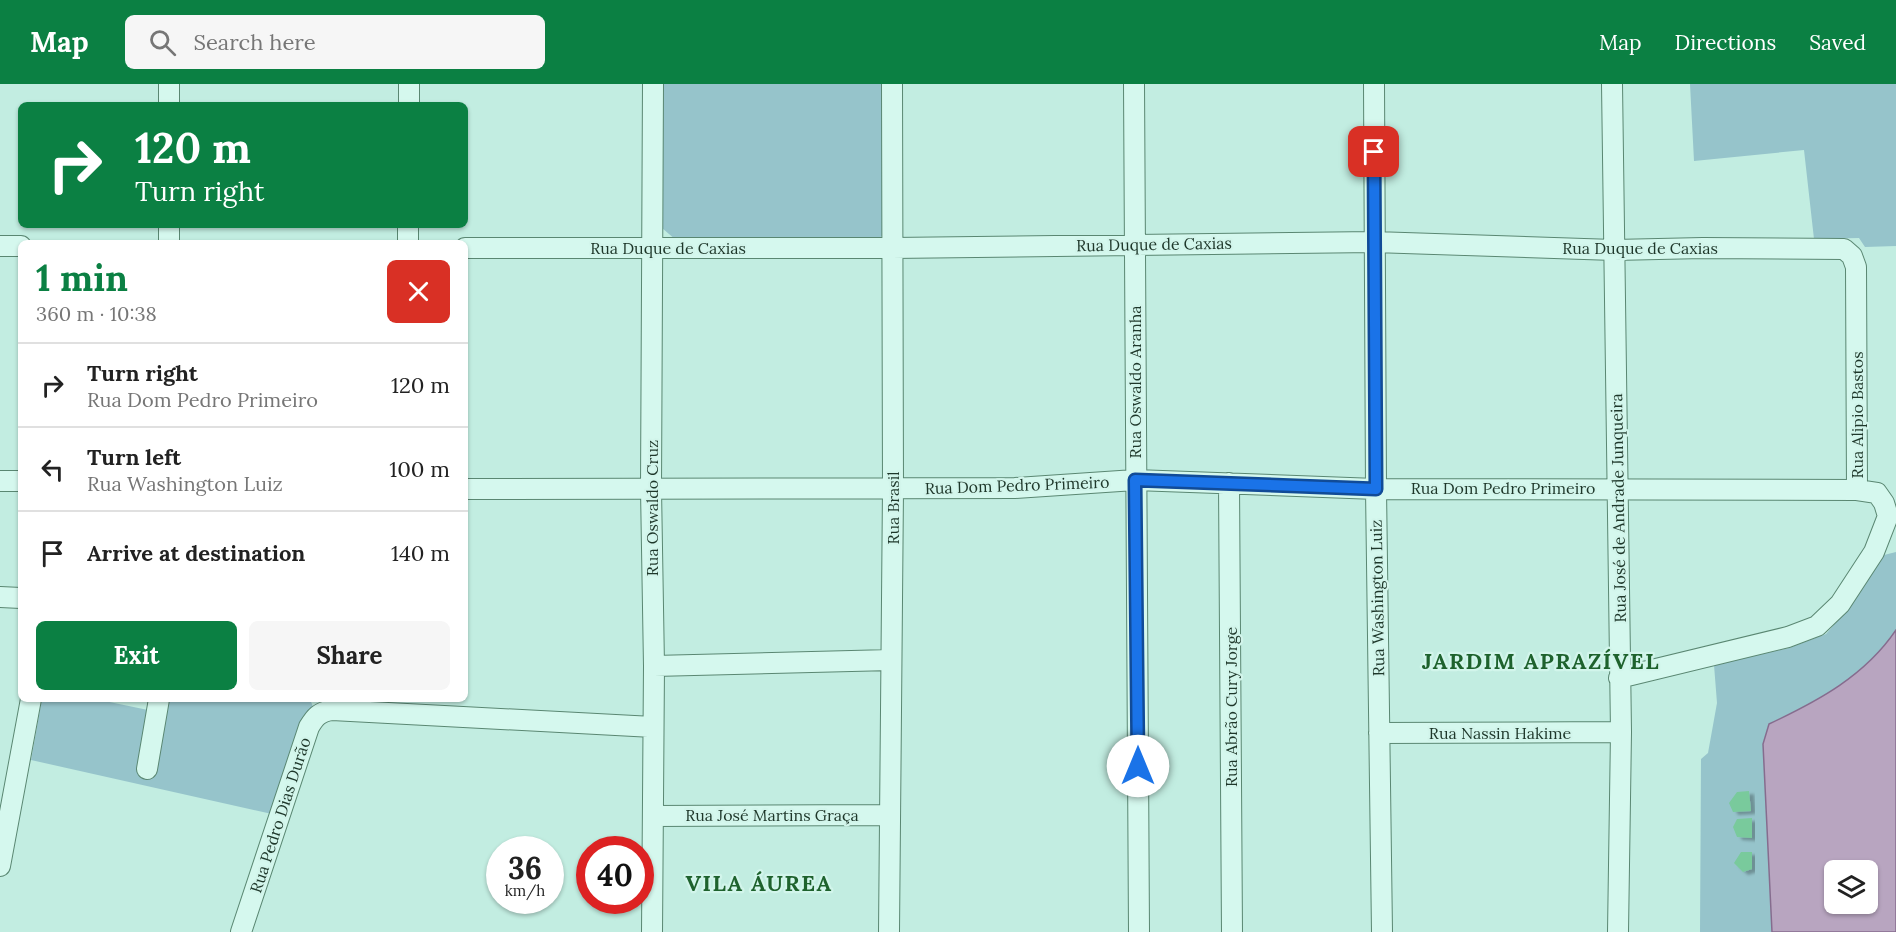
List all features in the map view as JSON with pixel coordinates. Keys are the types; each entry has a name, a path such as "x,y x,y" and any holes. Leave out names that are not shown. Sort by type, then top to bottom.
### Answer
{"street":[{"path":"169,84 169,102"},
{"path":"409,84 409,102"},
{"name":"Rua Oswaldo Cruz","path":"652,932 653,84"},
{"name":"Rua Brasil","path":"889,932 893,489 892,84"},
{"name":"Rua Oswaldo Aranha","path":"1134,84 1139,932"},
{"name":"Rua Washington Luiz","path":"1374,84 1376,489 1382,932"},
{"name":"Rua José de Andrade Junqueira","path":"1612,84 1621,732 1618,932"},
{"name":"Rua Duque de Caxias","path":"468,248 892,248 1374,242 1614,250 1844,249"},
{"path":"0,246 18,246"},
{"name":"Rua Alipio Bastos","path":"1619,678 1788,637 1817,626 1840,604 1874,552 1888,516 1884,503 1877,493 1857,490 1856,267 1852,256 1844,249"},
{"name":"Rua Dom Pedro Primeiro","path":"468,489 1015,488 1135,480 1376,489 1857,490"},
{"path":"0,481 18,481"},
{"name":"Rua Abrão Cury Jorge","path":"1229,483 1232,932"},
{"path":"0,597 18,598"},
{"path":"654,666 891,660"},
{"path":"0,866 9,769 30,702"},
{"path":"147,769 158,702"},
{"name":"Rua Pedro Dias Durão","path":"241,932 309,727 321,712 332,710 652,727"},
{"name":"Rua Nassin Hakime","path":"1379,733 1621,732"},
{"name":"Rua José Martins Graça","path":"653,816 890,815"}],"shaded area":[{"path":"661,84 883,84 884,234 875,242 676,240 662,228"},
{"path":"1690,84 1896,84 1896,246 1865,247 1859,238 1814,239 1804,150 1694,161"},
{"path":"1896,552 1896,630 1885,647 1846,682 1809,705 1769,724 1763,744 1772,932 1700,932 1701,759 1708,753 1717,703 1714,665 1789,648 1826,634 1850,606 1884,555"},
{"path":"1896,630 1896,932 1772,932 1763,744 1769,724 1823,696 1870,661"},
{"path":"41,702 109,702 148,710 161,702 311,702 313,707 304,715 272,814 31,760"}],"building":[{"path":"1749,791 1751,811 1733,812 1729,803 1737,792"},
{"path":"1752,818 1752,838 1737,837 1733,827 1737,819"},
{"path":"1741,852 1752,852 1752,869 1743,872 1734,863"}],"district":[{"name":"JARDIM APRAZÍVEL","path":"1541,661"},
{"name":"VILA ÁUREA","path":"759,883"}],"route":[{"path":"1138,766 1135,480 1376,489 1374,152"}]}
